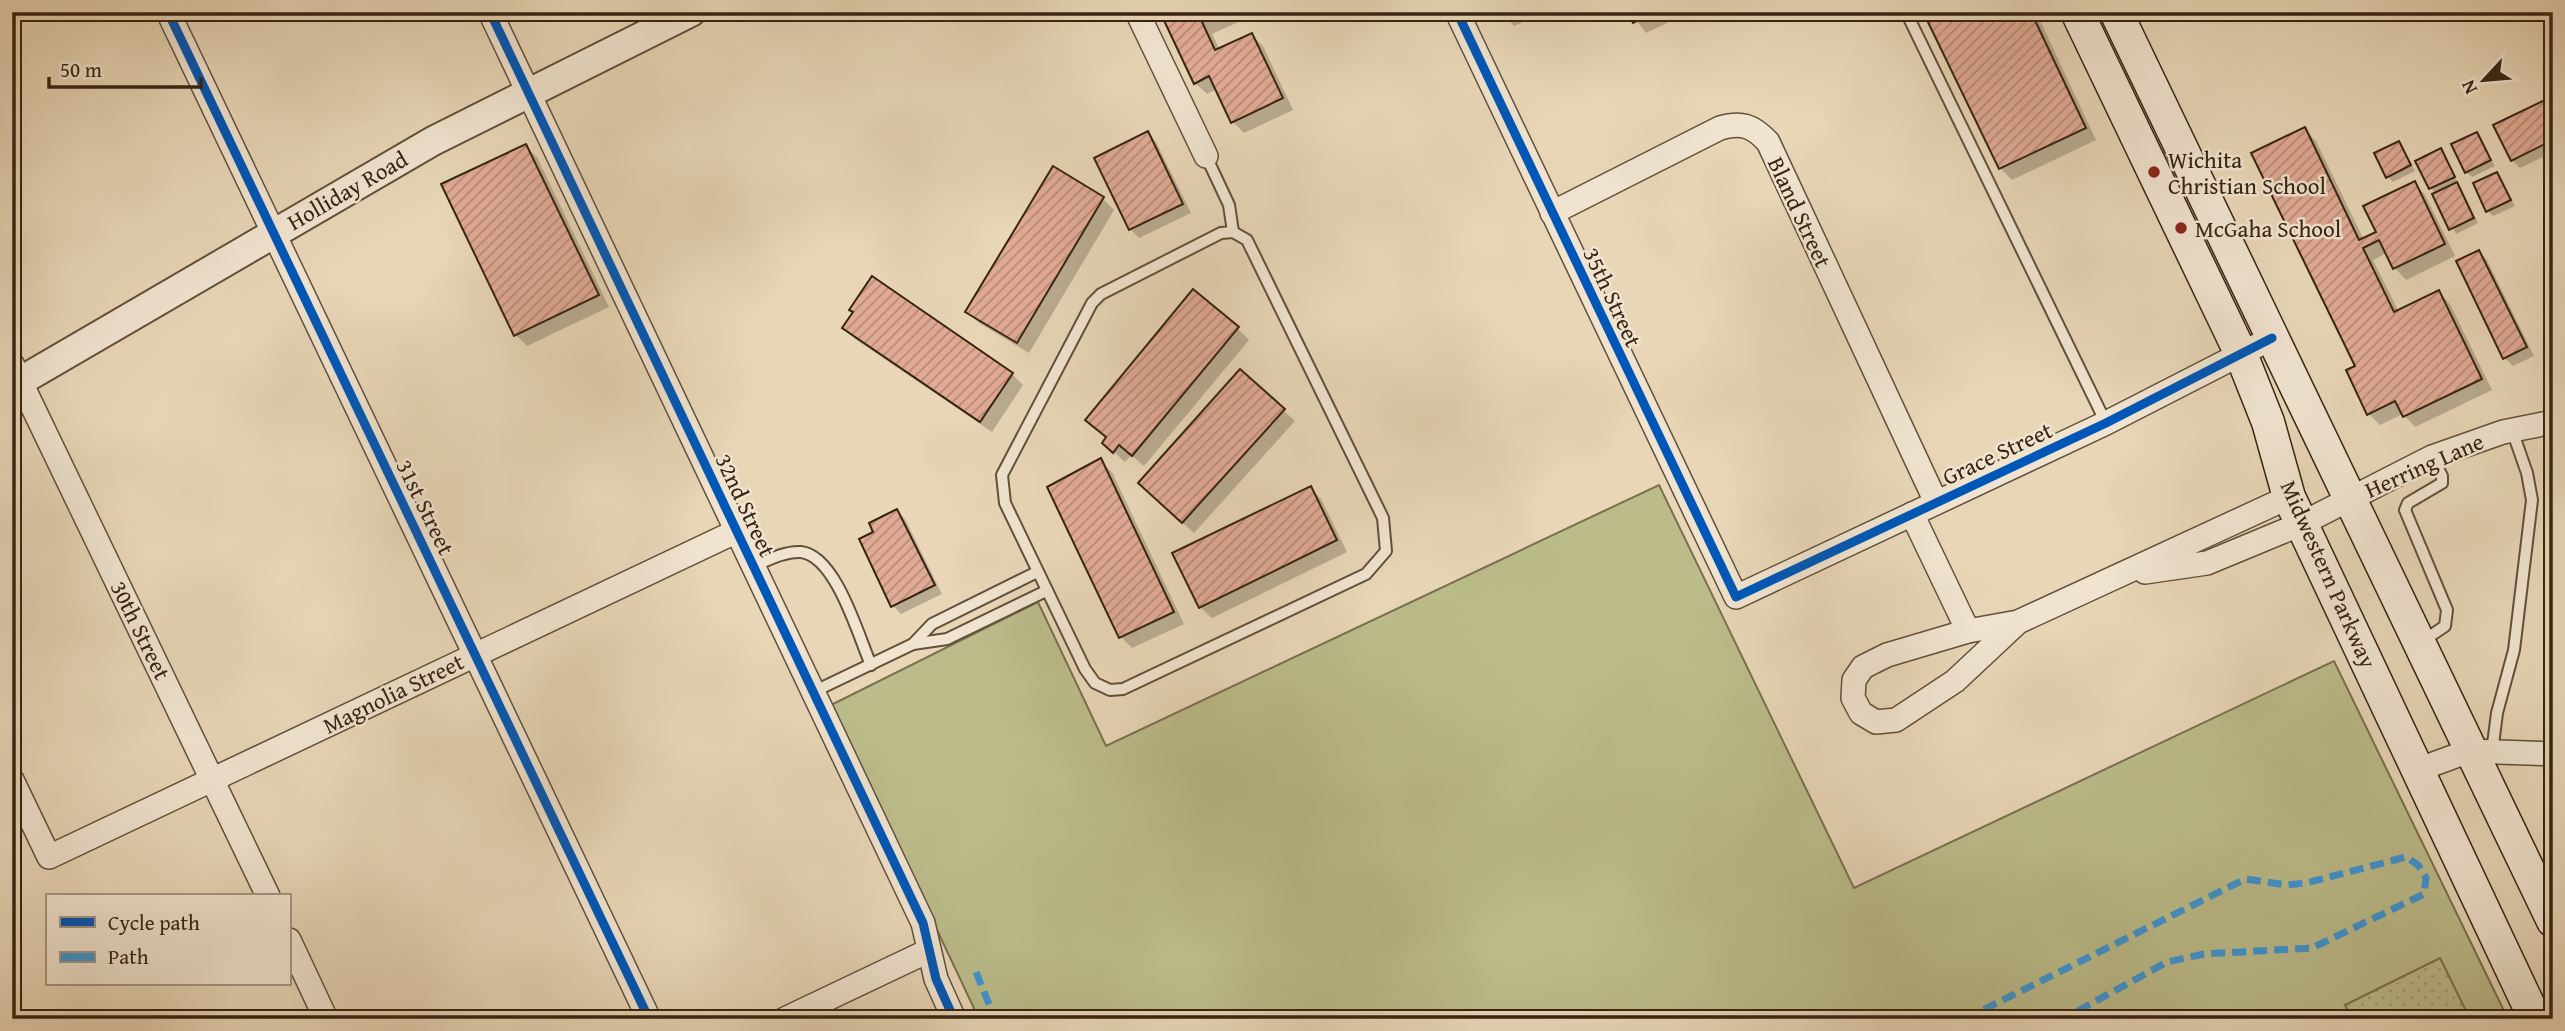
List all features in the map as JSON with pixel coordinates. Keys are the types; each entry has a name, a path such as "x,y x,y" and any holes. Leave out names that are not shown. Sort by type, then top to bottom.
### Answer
{"main road":[{"name":"Midwestern Parkway","path":"2077,12 2241,354 2268,422 2295,510 2420,769 2535,1019"},
{"name":"Midwestern Parkway","path":"2116,12 2417,644 2481,752 2553,921"}],"street":[{"name":"31st Street","path":"168,12 649,1019"},
{"name":"32nd Street","path":"490,12 923,923 936,979 954,1019"},
{"name":"Holliday Road","path":"15,377 433,141 691,12"},
{"path":"1137,12 1206,156"},
{"name":"35th Street","path":"1457,12 1736,597"},
{"name":"Bland Street","path":"1552,213 1720,128 1740,123 1758,131 1768,142 1936,502"},
{"name":"Grace Street","path":"1736,597 2106,422 2272,338"},
{"name":"30th Street","path":"15,377 267,894"},
{"name":"Herring Lane","path":"2018,622 2124,575 2202,535 2348,499 2432,457 2512,430 2553,422"},
{"path":"1912,514 1968,631"},
{"name":"Magnolia Street","path":"12,780 50,857 475,653 737,531"},
{"path":"2018,622 1955,681 1896,720 1876,722 1861,713 1853,698 1854,680 1863,667 1887,655 1968,631 2018,622"},
{"path":"2420,769 2481,752 2553,754"},
{"path":"290,942 326,1019"},
{"path":"785,1019 928,951"}],"lane":[{"path":"1906,12 2106,422"},
{"path":"1206,156 1230,205 1233,232"},
{"path":"1233,232 1247,240 1383,518 1386,551 1366,575 1124,689 1110,690 1095,683 1085,669 1037,572 1005,503 1002,475 1092,303 1111,287 1221,233 1233,232"},
{"path":"2481,752 2497,713 2514,650 2532,500 2528,473 2512,430"},
{"path":"2417,644 2445,626 2447,610 2405,510 2408,503 2442,482 2442,476 2432,457"},
{"path":"754,566 782,554 801,552 819,560 831,573 871,664"},
{"path":"913,644 932,624 1037,572"},
{"path":"813,692 913,644 947,639 1046,591"},
{"path":"996,592 1005,611"}],"green space":[{"path":"1659,485 1854,888 2334,661 2508,1019 979,1019 831,705 1038,602 1106,746"},
{"path":"2440,958 2470,1019 2352,1019 2345,1005"}],"building":[{"path":"1160,12 1224,12 1202,22 1215,50 1252,33 1283,98 1231,123 1209,76 1194,84"},
{"path":"1628,12 1655,12 1633,23"},
{"path":"1938,12 2031,12 2086,128 1999,169 1926,18"},
{"path":"2545,100 2553,116 2553,140 2511,161 2493,125"},
{"path":"2305,127 2359,240 2376,232 2363,206 2415,181 2445,244 2393,269 2379,240 2363,248 2394,312 2439,290 2482,379 2403,417 2395,401 2367,415 2346,370 2355,366 2251,153"},
{"path":"1148,131 1183,204 1129,230 1094,158"},
{"path":"2477,132 2491,160 2465,173 2451,144"},
{"path":"2399,141 2411,165 2386,178 2374,153"},
{"path":"526,144 599,295 514,336 441,184"},
{"path":"2441,148 2455,177 2429,189 2415,161"},
{"path":"1053,166 1104,197 1017,343 965,312"},
{"path":"2497,172 2511,200 2486,212 2473,183"},
{"path":"2457,182 2474,218 2449,230 2432,194"},
{"path":"2479,250 2527,347 2503,359 2456,261"},
{"path":"872,276 1013,373 980,422 842,328 853,312 849,310"},
{"path":"1193,289 1239,327 1132,456 1119,445 1113,453 1102,443 1106,437 1085,420"},
{"path":"1240,369 1285,409 1182,523 1138,483"},
{"path":"1101,458 1174,612 1119,638 1047,487"},
{"path":"1311,486 1337,540 1199,608 1172,553"},
{"path":"897,509 935,585 891,607 859,539 873,532 869,523"}],"marked path":[{"path":"1965,1019 2245,879 2287,885 2306,883 2406,857 2418,865 2426,878 2424,894 2312,948 2204,954 2167,962 2063,1019"},
{"path":"976,972 995,1019"}],"cycle path":[{"path":"168,12 649,1019"},
{"path":"490,12 923,923 936,979 954,1019"},
{"path":"1457,12 1736,597 2106,423 2272,338"}],"place":[{"name":"Wichita Christian School","path":"2154,172"},
{"name":"McGaha School","path":"2181,228"}]}
